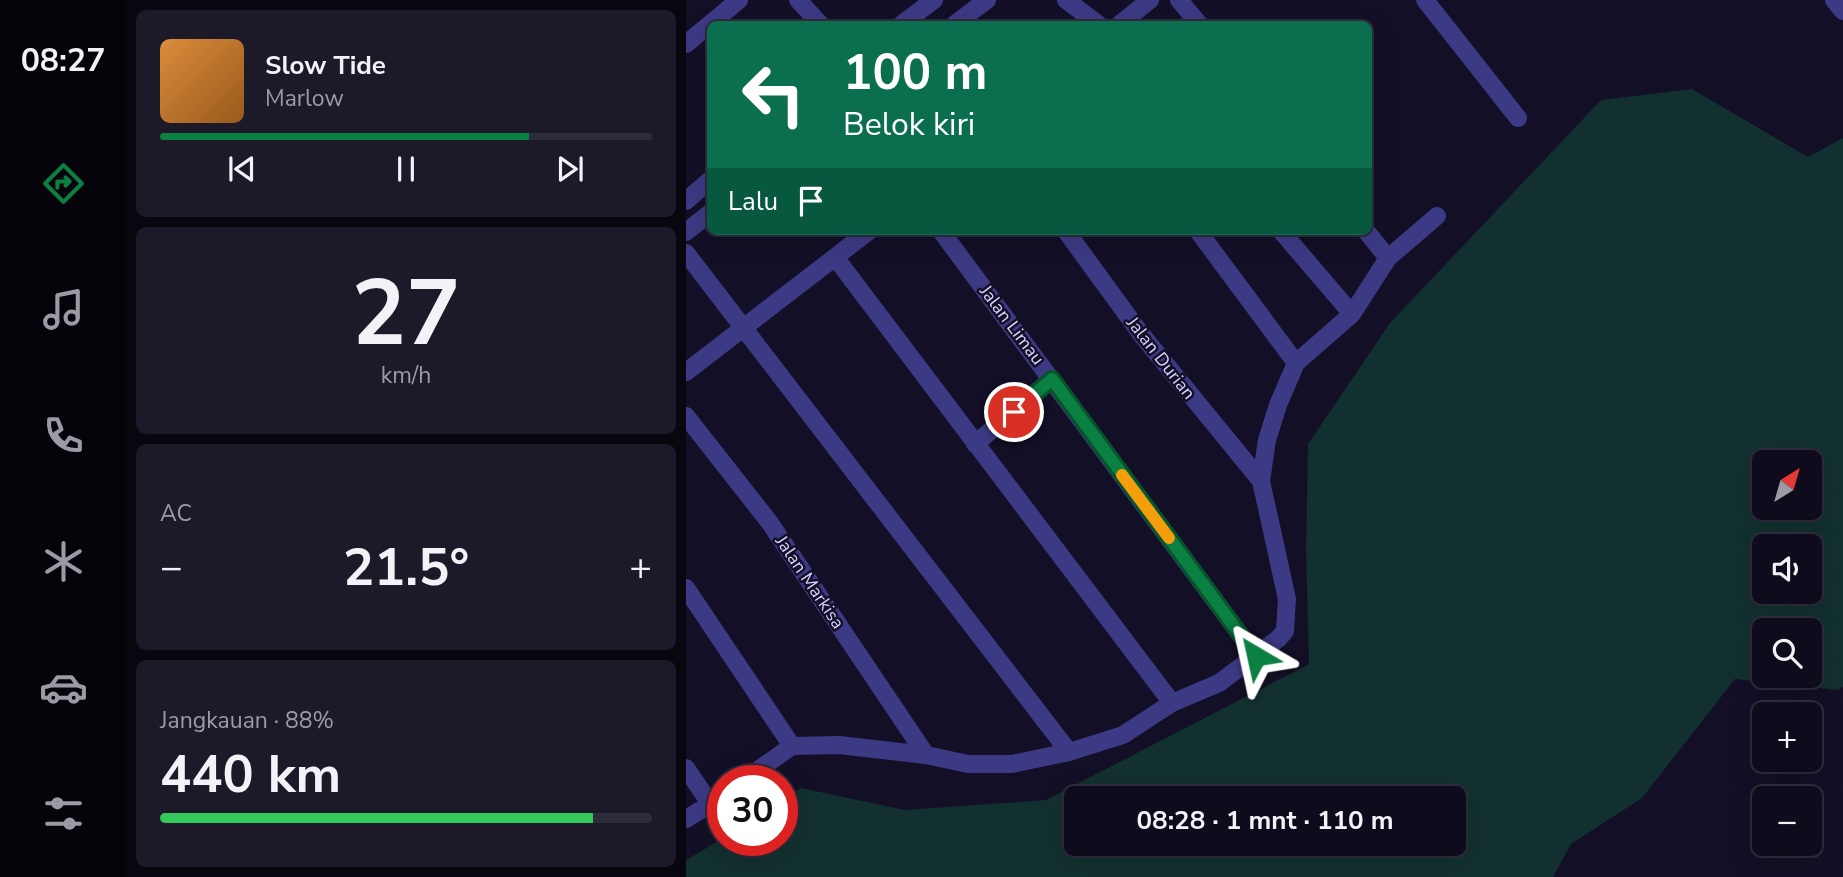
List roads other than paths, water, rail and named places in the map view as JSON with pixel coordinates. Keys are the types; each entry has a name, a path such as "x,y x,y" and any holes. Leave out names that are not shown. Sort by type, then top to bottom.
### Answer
{"street":[{"path":"714,21 739,0"},
{"path":"798,0 817,21"},
{"path":"906,21 934,0"},
{"path":"960,21 987,0"},
{"path":"1066,0 1094,21"},
{"path":"1124,21 1150,0"},
{"path":"1179,0 1196,21"},
{"path":"1425,0 1517,118"},
{"path":"1834,0 1843,11"},
{"path":"686,44 707,27"},
{"path":"686,201 707,183"},
{"path":"686,232 707,215"},
{"path":"765,765 792,746 839,745 926,755 968,764 1012,764 1069,752 1123,735 1172,703 1219,684 1256,656 1285,631 1287,599 1261,481 1267,440 1296,363 1352,314 1388,258 1437,216"},
{"path":"686,372 864,235"},
{"name":"Jalan Limau","path":"944,235 1256,656"},
{"name":"Jalan Durian","path":"1069,235 1141,334 1261,481"},
{"path":"1201,235 1296,363"},
{"path":"1283,235 1352,314"},
{"path":"1369,235 1388,258"},
{"path":"686,253 1069,752"},
{"path":"835,257 1172,703"},
{"path":"975,444 1052,379"},
{"name":"Jalan Markisa","path":"686,416 770,523 926,755"},
{"path":"686,588 792,746"},
{"path":"686,768 707,790"},
{"path":"686,819 707,807"}]}
